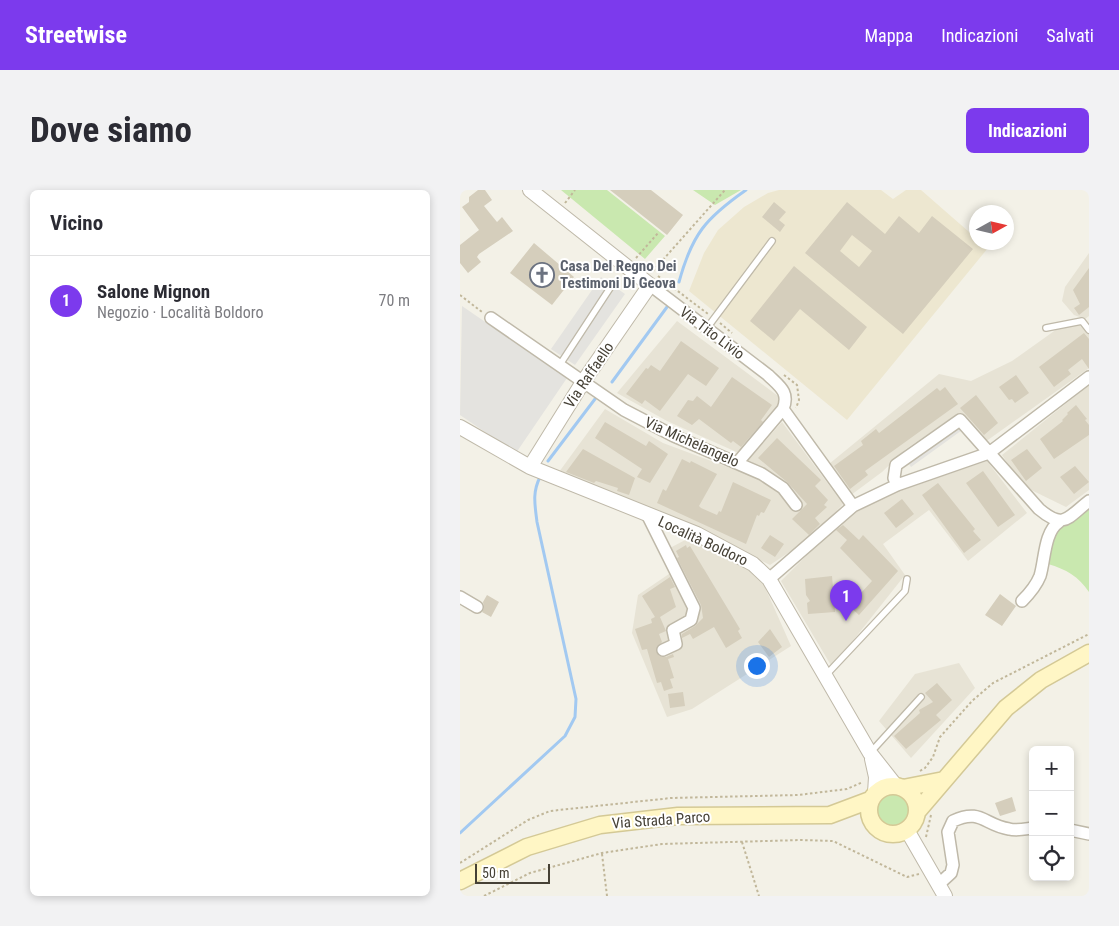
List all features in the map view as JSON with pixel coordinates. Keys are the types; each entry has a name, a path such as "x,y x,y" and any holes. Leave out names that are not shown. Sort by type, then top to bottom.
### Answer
{"main road":[{"path":"944,780 900,787 889,786 874,790 869,815 876,828 892,835 907,830 912,825 917,812 968,755 1006,708 1041,680 1089,653"},
{"path":"900,787 914,798 917,812"},
{"name":"Via Strada Parco","path":"460,881 500,859 527,847 600,825 678,816 830,815 874,790"}],"street":[{"name":"Via Tito Livio","path":"530,190 768,375 785,392 787,400 783,409"},
{"name":"Via Raffaello","path":"534,469 583,382 647,282"},
{"name":"Via Michelangelo","path":"490,318 624,410 674,436 738,462 782,488 796,504"},
{"path":"769,579 853,506 897,485 989,453 1089,377"},
{"path":"738,462 783,409 853,506"},
{"path":"897,485 894,478 896,465 960,420 1038,509 1052,520 1059,522"},
{"name":"Località Boldoro","path":"460,427 534,469 697,534 744,559 769,579 870,753 900,787"},
{"path":"1022,601 1032,592 1039,578 1050,533 1054,525 1089,501"},
{"path":"647,514 694,608 691,620 673,630 676,644 663,650"},
{"path":"460,597 477,607"},
{"name":"Località Boldoro","path":"870,753 874,790"},
{"path":"942,890 953,865 948,832 953,821 964,816 976,815 1008,829 1029,828"},
{"path":"907,830 942,890"},
{"path":"1074,831 1089,834"}],"lane":[{"path":"707,328 772,241"},
{"path":"559,366 612,285"},
{"path":"1046,328 1082,321 1089,330"},
{"path":"824,676 905,591 907,579"},
{"path":"870,753 921,697"}],"path":[{"path":"565,202 575,190"},
{"path":"647,282 725,190"},
{"path":"636,258 658,233"},
{"path":"460,295 490,318"},
{"path":"915,773 925,768 933,757 940,737 972,701 992,683 1089,634"},
{"path":"460,863 528,820 550,810 671,798 798,795 847,789 874,790"},
{"path":"928,799 933,808 926,837 929,844"},
{"path":"484,896 530,873 602,853 662,844 833,841 907,877 931,871"},
{"path":"742,842 759,896"},
{"path":"602,853 607,896"}],"shaded area":[{"path":"779,190 881,190 893,199 906,190 921,190 969,232 969,250 986,250 847,420 689,291 704,253 718,230 744,207 768,193"},
{"path":"1089,253 1089,316 1085,319 1074,315 1062,301 1065,287"},
{"path":"601,277 625,294 575,365 551,349"},
{"path":"462,306 567,378 516,453 460,415"},
{"path":"677,321 778,396 779,405 741,454 667,421 617,393"},
{"path":"1082,324 1089,334 1089,368 985,442 959,413 906,449 882,472 851,495 829,464 939,374 971,381 1012,361 1057,329"},
{"path":"1089,385 1089,490 1066,507 1023,486 1002,455"},
{"path":"605,409 663,443 738,471 782,422 843,504 812,537 770,565 684,522 559,472"},
{"path":"960,421 965,428 911,467 906,460"},
{"path":"987,461 1027,513 968,561 929,510 883,544 905,575 832,667 781,581 842,520 876,499"},
{"path":"687,539 720,552 760,576 791,646 692,709 667,717 632,633 638,595 669,574 670,548"},
{"path":"959,663 975,688 911,758 879,721 915,674"}],"green space":[{"path":"561,190 607,190 665,236 645,259"},
{"path":"693,190 741,190 715,205"},
{"path":"1089,505 1089,592 1072,574 1048,564 1055,532"},
{"path":"893,794 905,798 909,810 905,822 893,826 881,822 877,810 881,798"}],"building":[{"path":"478,190 485,190 492,200 484,206 497,222 502,217 513,231 479,254 477,257 481,262 468,273 460,263 460,245 479,230 462,207 469,202 469,197"},
{"path":"610,190 651,190 683,215 667,235"},
{"path":"774,202 786,212 779,220 785,225 780,232 762,217"},
{"path":"847,202 885,234 899,216 919,233 932,216 969,246 969,250 972,250 903,334 805,253","holes":["852,235 872,251 859,267 840,251"]},
{"name":"Casa Del Regno Dei Testimoni Di Geova","path":"534,243 574,277 552,305 510,273"},
{"path":"794,266 867,327 849,350 800,309 774,341 750,321"},
{"path":"1089,268 1089,307 1079,315 1074,308 1080,304 1073,290"},
{"path":"1084,333 1089,339 1089,369 1082,359 1068,370 1071,374 1054,387 1039,367"},
{"path":"681,341 719,368 706,386 688,374 660,411 645,400 642,404 626,394 646,368 648,369 651,365 660,371"},
{"path":"1016,375 1029,393 1015,403 1012,399 1009,400 999,387"},
{"path":"732,377 772,405 761,420 763,422 741,447 733,441 731,443 699,419 692,425 677,416 688,400 693,401 697,396 711,407"},
{"path":"945,387 958,404 865,471 868,475 850,489 834,466 863,445 861,441 876,429 879,433 937,388 940,391"},
{"path":"976,395 998,423 984,435 960,408"},
{"path":"1076,405 1087,419 1085,420 1089,425 1089,435 1054,459 1040,439 1063,421 1067,413"},
{"path":"605,422 646,446 649,441 668,454 650,483 637,477 642,469 595,438"},
{"path":"777,438 821,480 815,486 828,500 824,505 827,507 815,518 820,524 809,535 792,519 807,504 787,482 758,458"},
{"path":"583,449 635,478 629,495 617,491 618,488 596,481 594,483 566,472"},
{"path":"1027,449 1042,468 1026,481 1011,460"},
{"path":"682,459 690,463 691,461 717,474 699,506 701,508 717,515 719,511 721,512 733,482 771,500 764,513 761,512 759,516 757,515 746,544 657,503 663,489 666,491"},
{"path":"1075,466 1089,482 1074,494 1060,477"},
{"path":"983,471 1015,515 998,527 966,483"},
{"path":"938,483 975,529 973,531 981,540 964,553 922,495"},
{"path":"902,499 914,514 896,528 884,513"},
{"path":"843,525 859,540 863,535 898,571 859,615 849,606 872,581 840,548 847,540 836,530"},
{"path":"770,535 784,544 775,557 761,548"},
{"path":"686,545 687,548 690,546 740,629 738,631 742,638 726,648 714,627 693,639 690,634 682,638 682,634 695,626 703,618 701,605 677,558 679,557 676,551"},
{"path":"832,576 835,612 808,614 807,603 810,601 806,595 805,579"},
{"path":"670,577 675,587 670,589 676,607 660,617 666,631 659,634 662,642 656,650 659,656 666,657 673,654 674,657 668,659 674,678 670,679 673,688 664,691 661,682 657,683 647,649 642,650 635,629 652,623 651,619 655,617 642,596"},
{"path":"1000,594 1016,606 1002,626 985,615"},
{"path":"487,595 499,602 491,617 482,612 484,608 483,602"},
{"path":"770,629 782,647 769,657 758,642"},
{"path":"937,683 952,700 936,715 941,720 906,749 894,736 920,713 919,710 933,702 925,693"},
{"path":"683,692 685,706 670,708 668,694"},
{"path":"1012,797 1016,811 1000,816 995,803"}],"waterway":[{"path":"679,282 689,251 702,228 720,209 746,190"},
{"path":"612,382 667,307"},
{"path":"548,461 595,399"},
{"path":"460,833 565,736 575,717 576,699 537,522 535,494 540,477"}],"place":[{"name":"Casa Del Regno Dei Testimoni Di Geova","path":"542,275"},
{"name":"Salone Mignon","path":"846,621"}]}
